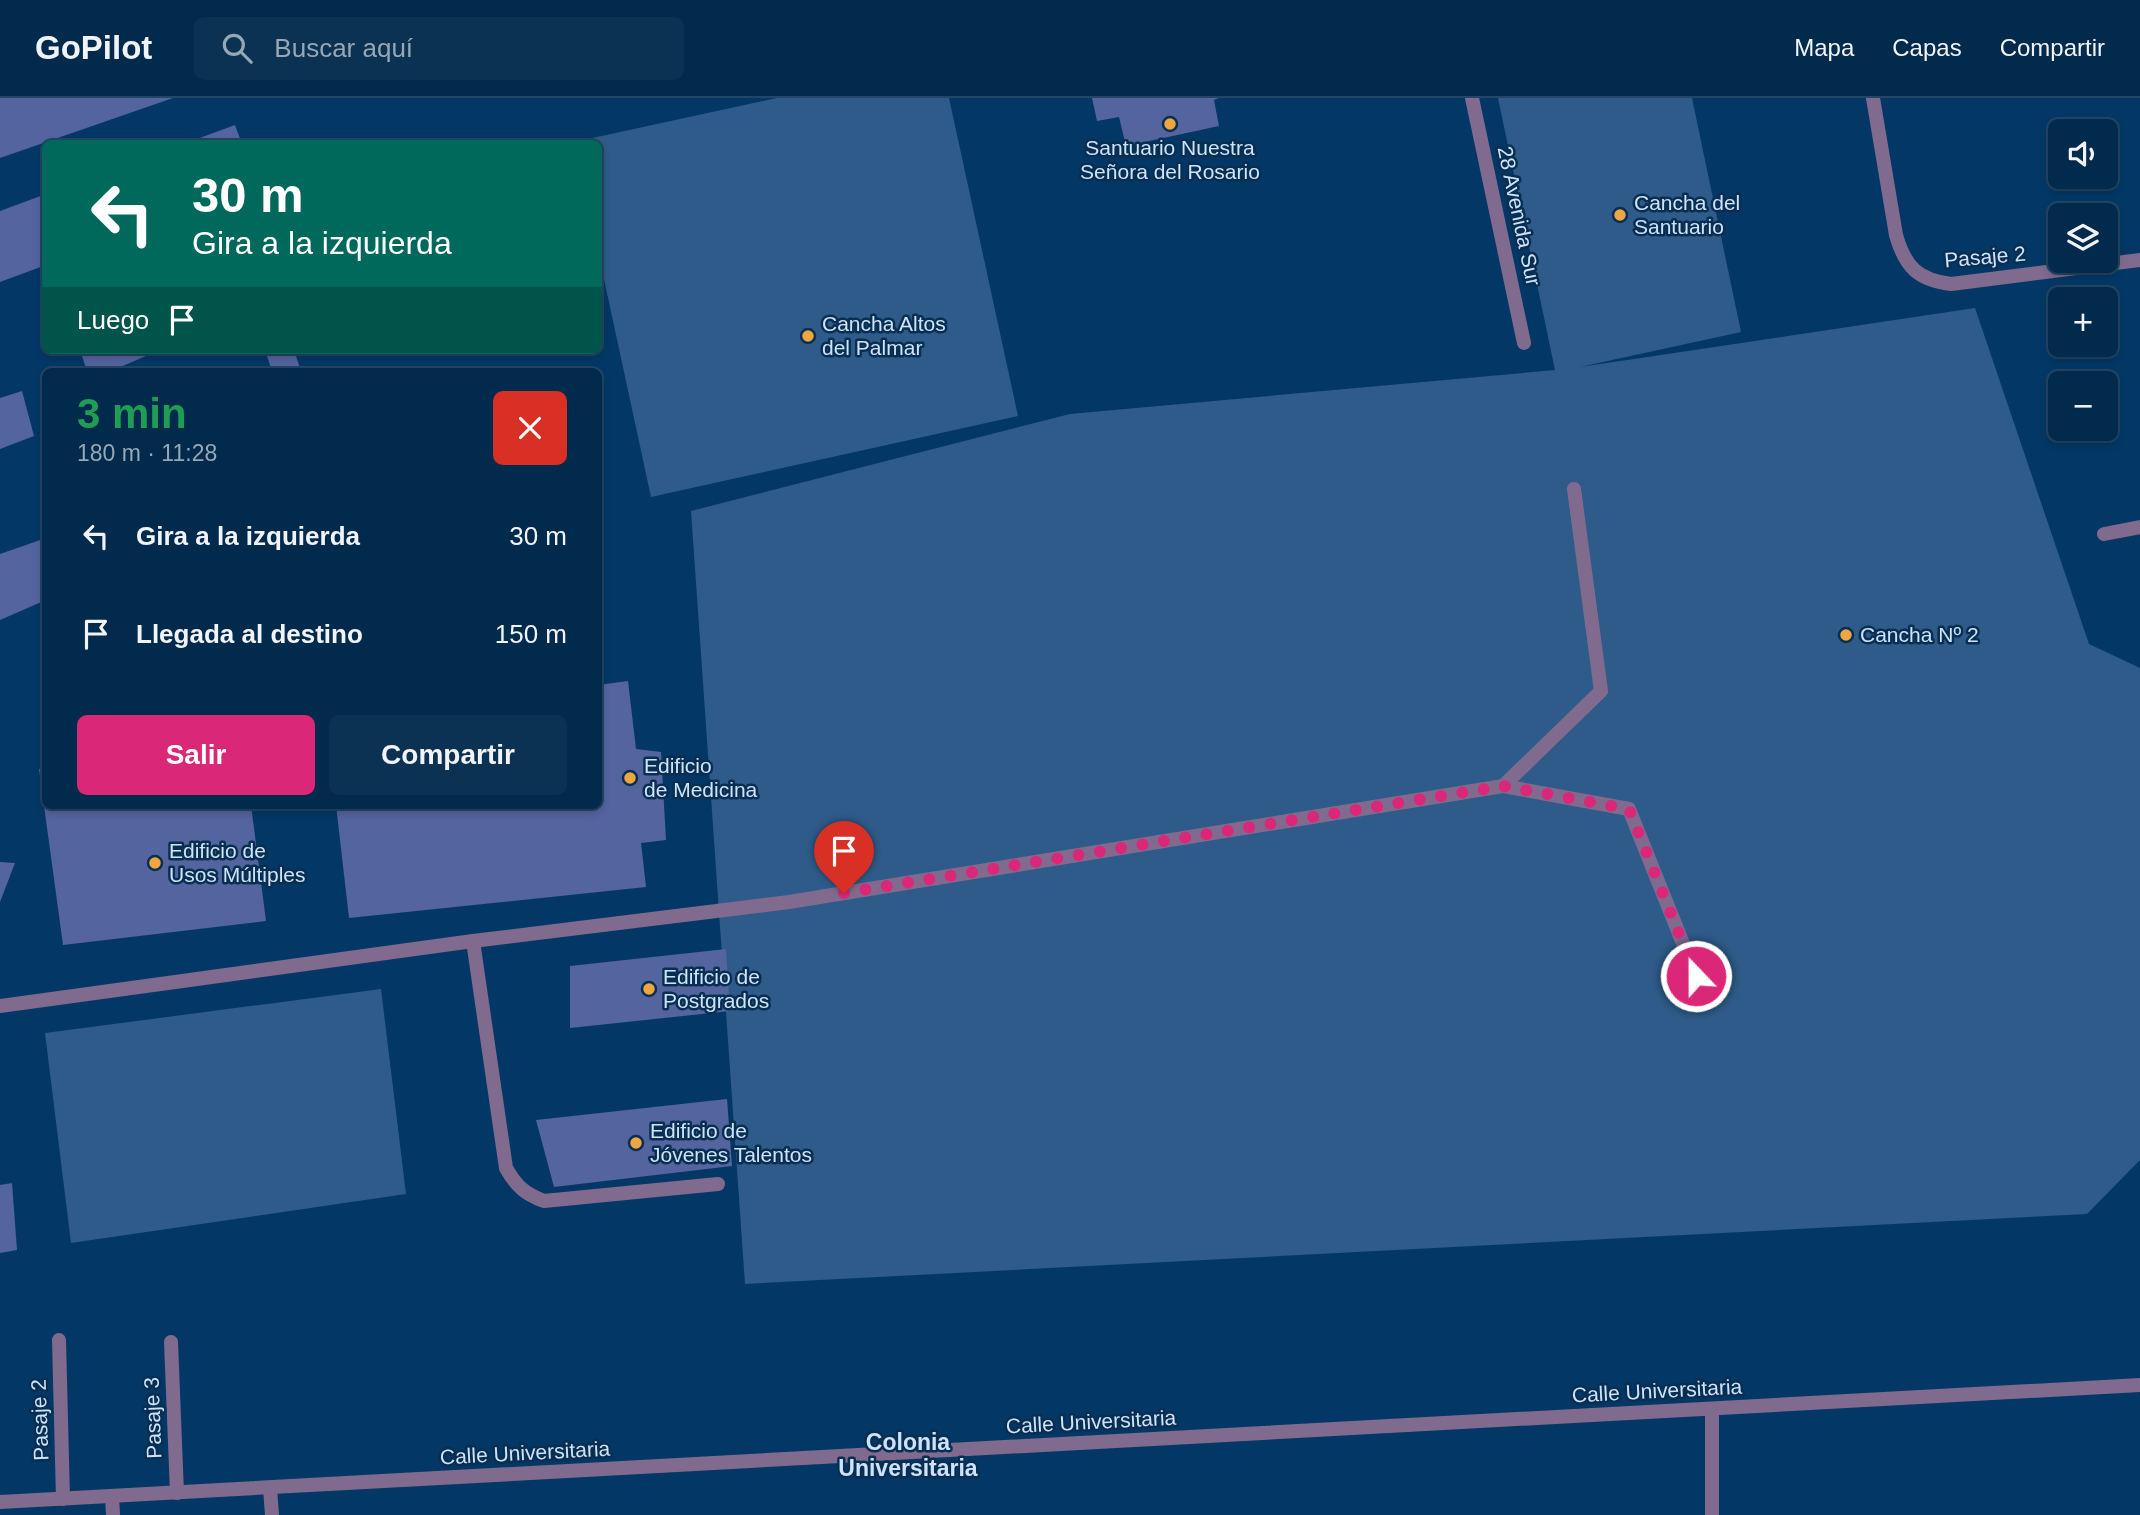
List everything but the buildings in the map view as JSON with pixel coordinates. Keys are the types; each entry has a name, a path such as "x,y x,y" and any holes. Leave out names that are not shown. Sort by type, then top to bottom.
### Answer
{"street":[{"name":"28 Avenida Sur","path":"1472,98 1524,343"},
{"name":"Pasaje 2","path":"1873,98 1896,235 1902,256 1918,274 1933,282 1951,284 2140,260"},
{"path":"1503,786 1601,691 1574,489"},
{"path":"2104,534 2140,527"},
{"path":"0,1006 473,941 789,902 1503,786 1629,809 1696,976"},
{"path":"473,941 506,1168 516,1185 528,1195 544,1201 718,1184"},
{"name":"Pasaje 2","path":"59,1340 63,1499"},
{"name":"Pasaje 3","path":"171,1342 177,1493"},
{"name":"Calle Universitaria","path":"0,1502 2140,1385"},
{"path":"1712,1409 1712,1515"},
{"path":"270,1488 272,1515"},
{"path":"112,1496 113,1515"}],"shaded area":[{"name":"Cancha Altos del Palmar","path":"777,98 949,98 1018,416 651,497 602,270 602,140 583,140"},
{"path":"1498,98 1692,98 1741,332 1580,367 1975,308 2089,644 2140,668 2140,1160 2087,1214 745,1284 691,511 1070,414 1555,370"},
{"path":"381,989 406,1194 71,1243 45,1033"}],"place":[{"name":"Santuario Nuestra Señora del Rosario","path":"1170,124"},
{"name":"Cancha del Santuario","path":"1620,215"},
{"name":"Cancha Altos del Palmar","path":"808,336"},
{"name":"Cancha Nº 2","path":"1846,635"},
{"name":"Edificio de Medicina","path":"630,778"},
{"name":"Edificio de Usos Múltiples","path":"155,863"},
{"name":"Edificio de Postgrados","path":"649,989"},
{"name":"Edificio de Jóvenes Talentos","path":"636,1143"}],"district":[{"name":"Colonia Universitaria","path":"908,1455"}],"route":[{"path":"844,893 1503,786 1629,809 1696,976"}]}
